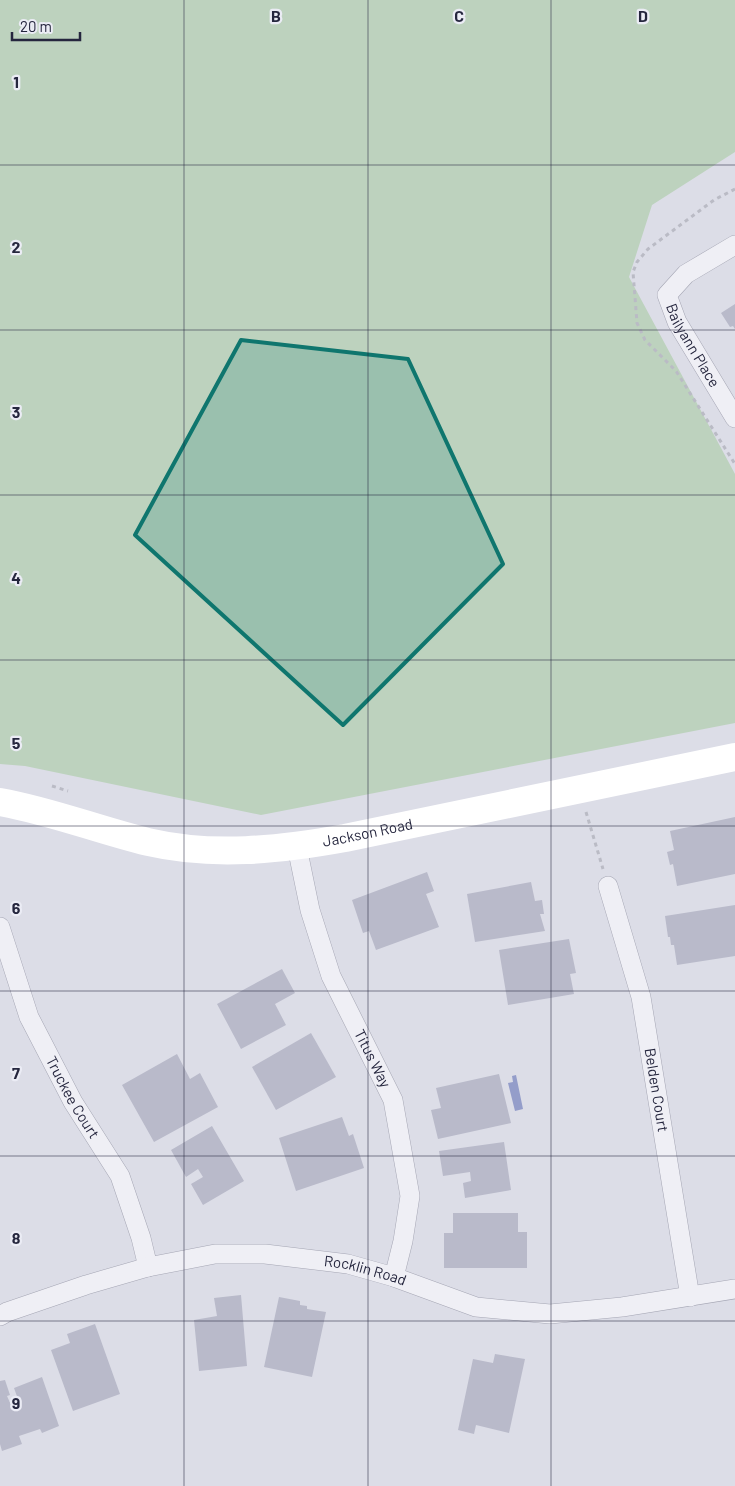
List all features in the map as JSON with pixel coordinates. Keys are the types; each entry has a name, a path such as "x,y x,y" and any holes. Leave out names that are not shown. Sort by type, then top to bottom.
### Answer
{"street":[{"name":"Bailyann Place","path":"735,245 686,274 667,295 676,322 735,418"},
{"name":"Jackson Road","path":"0,802 48,812 150,842 186,848 234,851 297,847 735,758"},
{"name":"Titus Way","path":"297,847 310,910 331,976 393,1100 410,1196 403,1241 394,1277"},
{"name":"Belden Court","path":"608,886 642,997 690,1297"},
{"name":"Truckee Court","path":"0,927 29,1017 73,1102 120,1176 141,1238 148,1267"},
{"name":"Rocklin Road","path":"0,1316 86,1285 148,1267 215,1254 265,1254 348,1264 394,1277 476,1307 550,1314 622,1307 735,1289"}],"path":[{"path":"51,786 78,794"},
{"path":"586,812 608,886"}],"highlighted area":[{"path":"241,340 408,359 503,564 343,725 135,535"}],"green space":[{"path":"0,0 735,0 735,152 652,205 629,277 735,474 735,723 261,815 25,766 0,764"}],"water":[{"path":"516,1075 523,1109 515,1111 508,1083 513,1082 512,1076"}],"building":[{"path":"735,304 735,329 733,326 730,327 721,313"},
{"path":"735,817 735,874 677,886 673,864 670,865 667,852 674,850 670,831"},
{"path":"427,872 434,891 426,894 439,927 376,950 369,931 363,933 352,900"},
{"path":"531,882 535,901 542,900 544,914 540,914 545,931 475,942 467,894"},
{"path":"735,905 735,956 677,965 674,945 671,945 670,937 668,937 665,916"},
{"path":"569,939 576,973 570,974 574,994 508,1005 499,950"},
{"path":"282,969 295,993 275,1004 286,1025 241,1049 217,1004"},
{"path":"311,1033 336,1077 276,1110 252,1067"},
{"path":"177,1054 190,1079 200,1073 218,1107 154,1142 122,1085"},
{"path":"499,1074 511,1123 438,1139 431,1110 441,1108 436,1088"},
{"path":"342,1117 349,1136 353,1134 364,1168 296,1191 279,1138"},
{"path":"212,1126 244,1181 203,1205 191,1184 203,1177 198,1169 186,1177 171,1150"},
{"path":"504,1142 511,1190 465,1198 463,1183 471,1181 470,1172 443,1176 439,1151"},
{"path":"453,1213 518,1213 518,1232 527,1232 527,1268 444,1268 444,1233 453,1233"},
{"path":"241,1295 247,1366 199,1371 194,1320 217,1316 214,1298"},
{"path":"279,1297 300,1301 300,1305 307,1306 307,1309 326,1312 312,1377 264,1367"},
{"path":"95,1324 120,1394 73,1411 51,1350 70,1343 67,1334"},
{"path":"495,1354 525,1359 509,1433 476,1425 474,1434 458,1430 473,1359 493,1363"},
{"path":"42,1377 59,1426 42,1433 40,1429 19,1436 22,1444 2,1451 0,1444 0,1381 5,1380 10,1395 7,1396 11,1405 19,1402 14,1388"}]}
